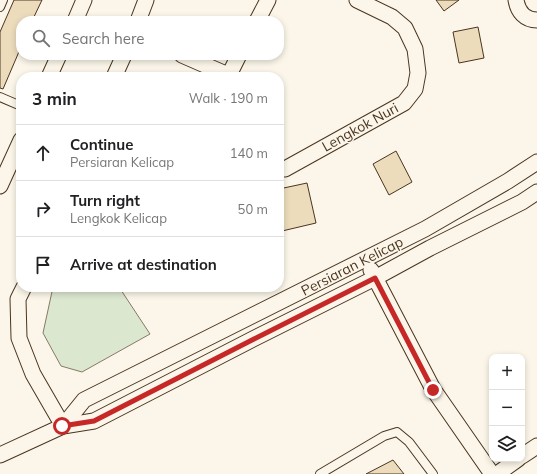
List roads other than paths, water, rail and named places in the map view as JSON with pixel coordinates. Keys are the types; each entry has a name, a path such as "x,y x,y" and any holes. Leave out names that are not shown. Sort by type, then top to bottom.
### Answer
{"street":[{"path":"77,16 84,0"},
{"path":"140,16 146,0"},
{"path":"260,16 268,0"},
{"name":"Lengkok Nuri","path":"284,169 404,103 415,89 418,73 415,49 405,28 392,16 357,0"},
{"path":"516,0 518,8 522,14 528,18 537,20"},
{"path":"52,72 57,60"},
{"path":"116,72 122,60"},
{"path":"193,60 219,72"},
{"path":"230,72 236,60"},
{"path":"0,186 16,151"},
{"name":"Persiaran Kelicap","path":"62,426 84,400 425,230 537,162"},
{"name":"Persiaran Kelicap","path":"0,455 62,426 94,421 375,278 430,248 522,202 537,192"},
{"path":"365,259 433,390 492,474"},
{"path":"22,292 18,299 19,338 33,374 62,426"},
{"path":"525,454 537,446"},
{"path":"497,474 514,462"}],"lane":[{"path":"0,7 3,0"},
{"path":"0,97 16,104"},
{"path":"320,474 384,436 397,432 409,442 433,474"}]}
